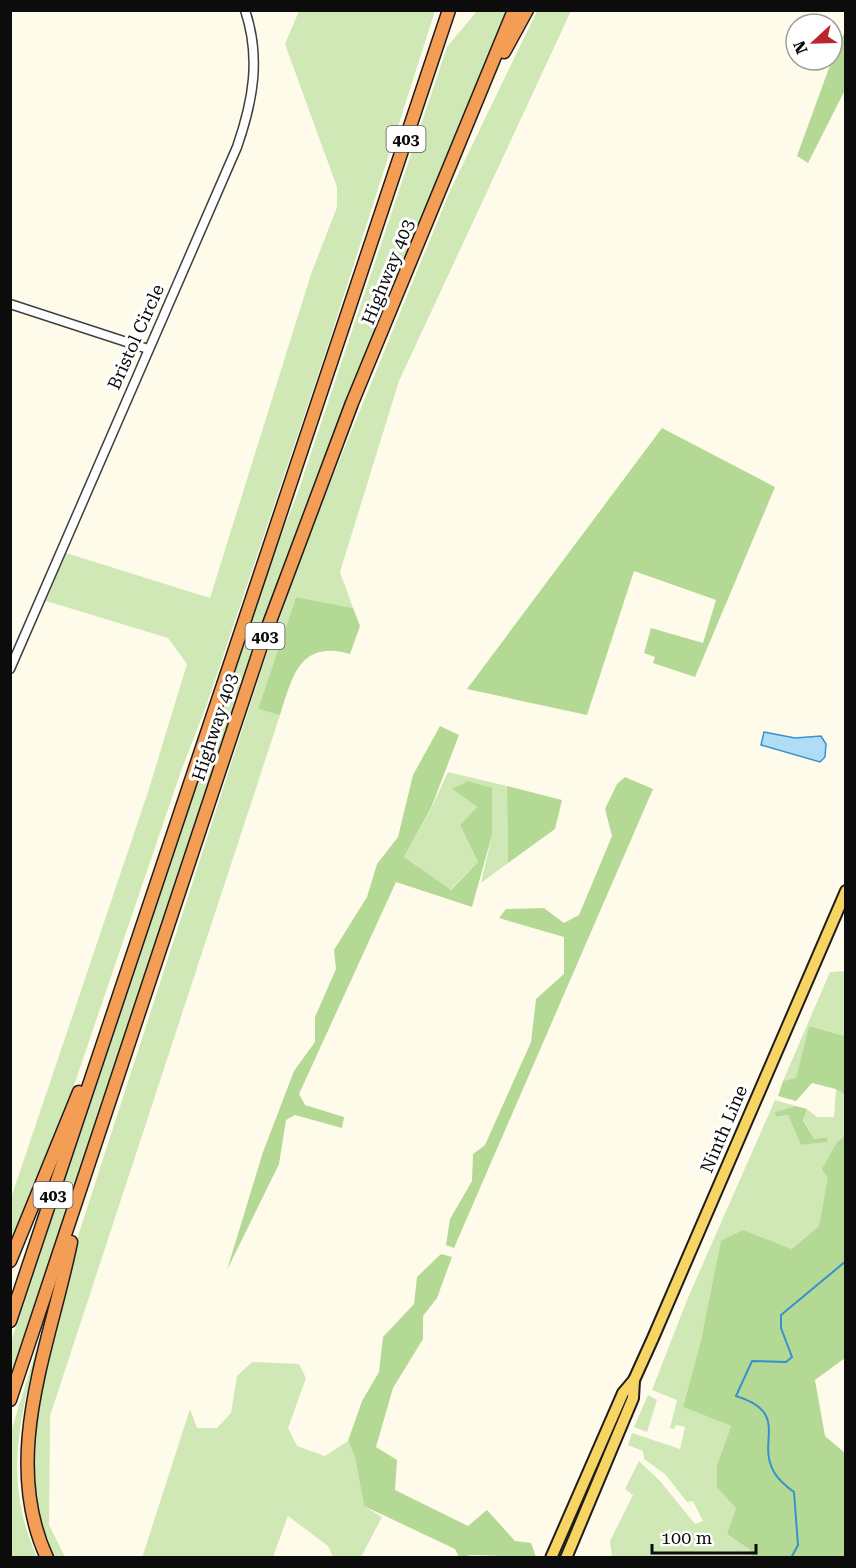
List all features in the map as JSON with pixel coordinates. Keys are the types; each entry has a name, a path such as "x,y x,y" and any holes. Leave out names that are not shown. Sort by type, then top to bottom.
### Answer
{"highway":[{"name":"Highway 403","path":"10,1400 263,640 352,403 514,10"},
{"path":"484,87 527,10"},
{"name":"Highway 403","path":"10,1321 448,11"},
{"path":"10,1261 80,1091 94,1068"},
{"path":"47,1557 37,1538 26,1504 22,1457 26,1416 69,1248 80,1193"}],"main road":[{"name":"Ninth Line","path":"551,1557 623,1393 634,1380 845,890"},
{"name":"Ninth Line","path":"566,1557 633,1398 634,1380"}],"street":[{"name":"Bristol Circle","path":"10,669 232,160 249,111 255,58 245,10"},
{"path":"10,304 148,349"}],"green space":[{"path":"299,11 435,11 328,345 207,704 181,771 68,1103 11,1243 11,1198 148,792 187,664 168,638 46,601 66,553 210,598 311,274 337,207 337,187 285,44"},
{"path":"477,11 508,11 280,574 97,1115 11,1382 11,1342 267,571 298,492 447,47"},
{"path":"537,11 571,11 399,381 340,572 353,608 296,597 258,709 280,715 50,1416 49,1525 65,1557 47,1558 32,1523 35,1402 79,1233 265,659 317,515 450,191"},
{"path":"845,32 845,90 808,163 797,156 828,72 844,72"},
{"path":"662,428 775,487 695,677 653,663 655,657 644,653 651,628 703,643 716,600 634,571 587,715 467,689"},
{"path":"296,597 353,608 360,626 350,654 333,651 319,652 300,665 294,675 280,715 258,709"},
{"path":"440,726 459,735 431,808 404,857 451,890 478,862 460,825 477,807 452,789 468,781 492,788 492,835 472,907 396,882 299,1094 305,1105 344,1117 342,1128 295,1115 286,1120 279,1164 227,1270 263,1152 294,1071 315,1042 315,1017 336,969 334,950 367,897 377,864 398,837 413,775"},
{"path":"448,772 507,786 508,863 481,883 492,835 491,788 453,790 477,807 460,825 478,862 450,890 404,857 431,809"},
{"path":"625,777 653,789 454,1248 446,1245 450,1219 472,1181 473,1154 485,1145 531,1042 536,999 564,974 564,937 499,918 506,909 544,908 564,923 579,915 612,836 605,809 617,784"},
{"path":"507,786 562,800 555,829 508,863"},
{"path":"845,971 845,1036 809,1026 796,1079 783,1081 830,972"},
{"path":"809,1026 845,1036 845,1095 836,1089 812,1083 796,1101 778,1096 783,1081 796,1078"},
{"path":"836,1089 845,1095 845,1136 837,1142 819,1226 792,1249 743,1230 702,1336 683,1407 731,1426 717,1465 736,1508 727,1534 751,1551 752,1557 612,1557 610,1541 633,1495 625,1489 639,1461 660,1481 695,1524 703,1521 693,1501 687,1502 665,1474 644,1459 643,1451 628,1445 632,1433 680,1449 685,1427 676,1425 674,1429 670,1428 677,1400 652,1390 687,1300 775,1100 796,1106 776,1112 777,1117 788,1115 801,1145 828,1142 827,1137 814,1139 803,1119 807,1109 817,1117 834,1117"},
{"path":"796,1106 807,1109 803,1120 814,1139 827,1137 828,1142 801,1145 788,1115 776,1117 775,1112"},
{"path":"845,1136 845,1358 815,1380 825,1436 845,1453 845,1557 752,1557 750,1550 727,1534 736,1508 717,1487 717,1465 731,1426 683,1407 702,1336 721,1241 743,1230 792,1249 819,1226 828,1178 822,1169 837,1142"},
{"path":"441,1254 452,1257 437,1298 423,1316 423,1339 393,1388 376,1447 397,1460 395,1490 468,1526 487,1510 515,1541 531,1543 536,1557 472,1555 459,1557 455,1549 364,1506 355,1457 348,1441 362,1401 379,1372 383,1337 414,1304 417,1277"},
{"path":"46,1318 43,1337 26,1396 18,1443 17,1465 22,1510 37,1557 11,1558 11,1432"},
{"path":"252,1362 299,1364 306,1378 288,1428 297,1446 325,1456 348,1441 355,1457 364,1506 382,1517 361,1557 333,1557 328,1546 288,1516 273,1557 142,1558 190,1409 197,1428 217,1428 231,1413 237,1376"},
{"path":"648,1395 657,1400 647,1432 634,1427"}],"water":[{"path":"764,732 795,738 821,736 826,744 825,757 820,762 761,745"}],"waterway":[{"path":"791,1558 798,1545 794,1492 778,1478 769,1461 769,1429 763,1411 753,1403 736,1396 752,1361 786,1362 792,1357 781,1328 781,1315 846,1261"}]}
